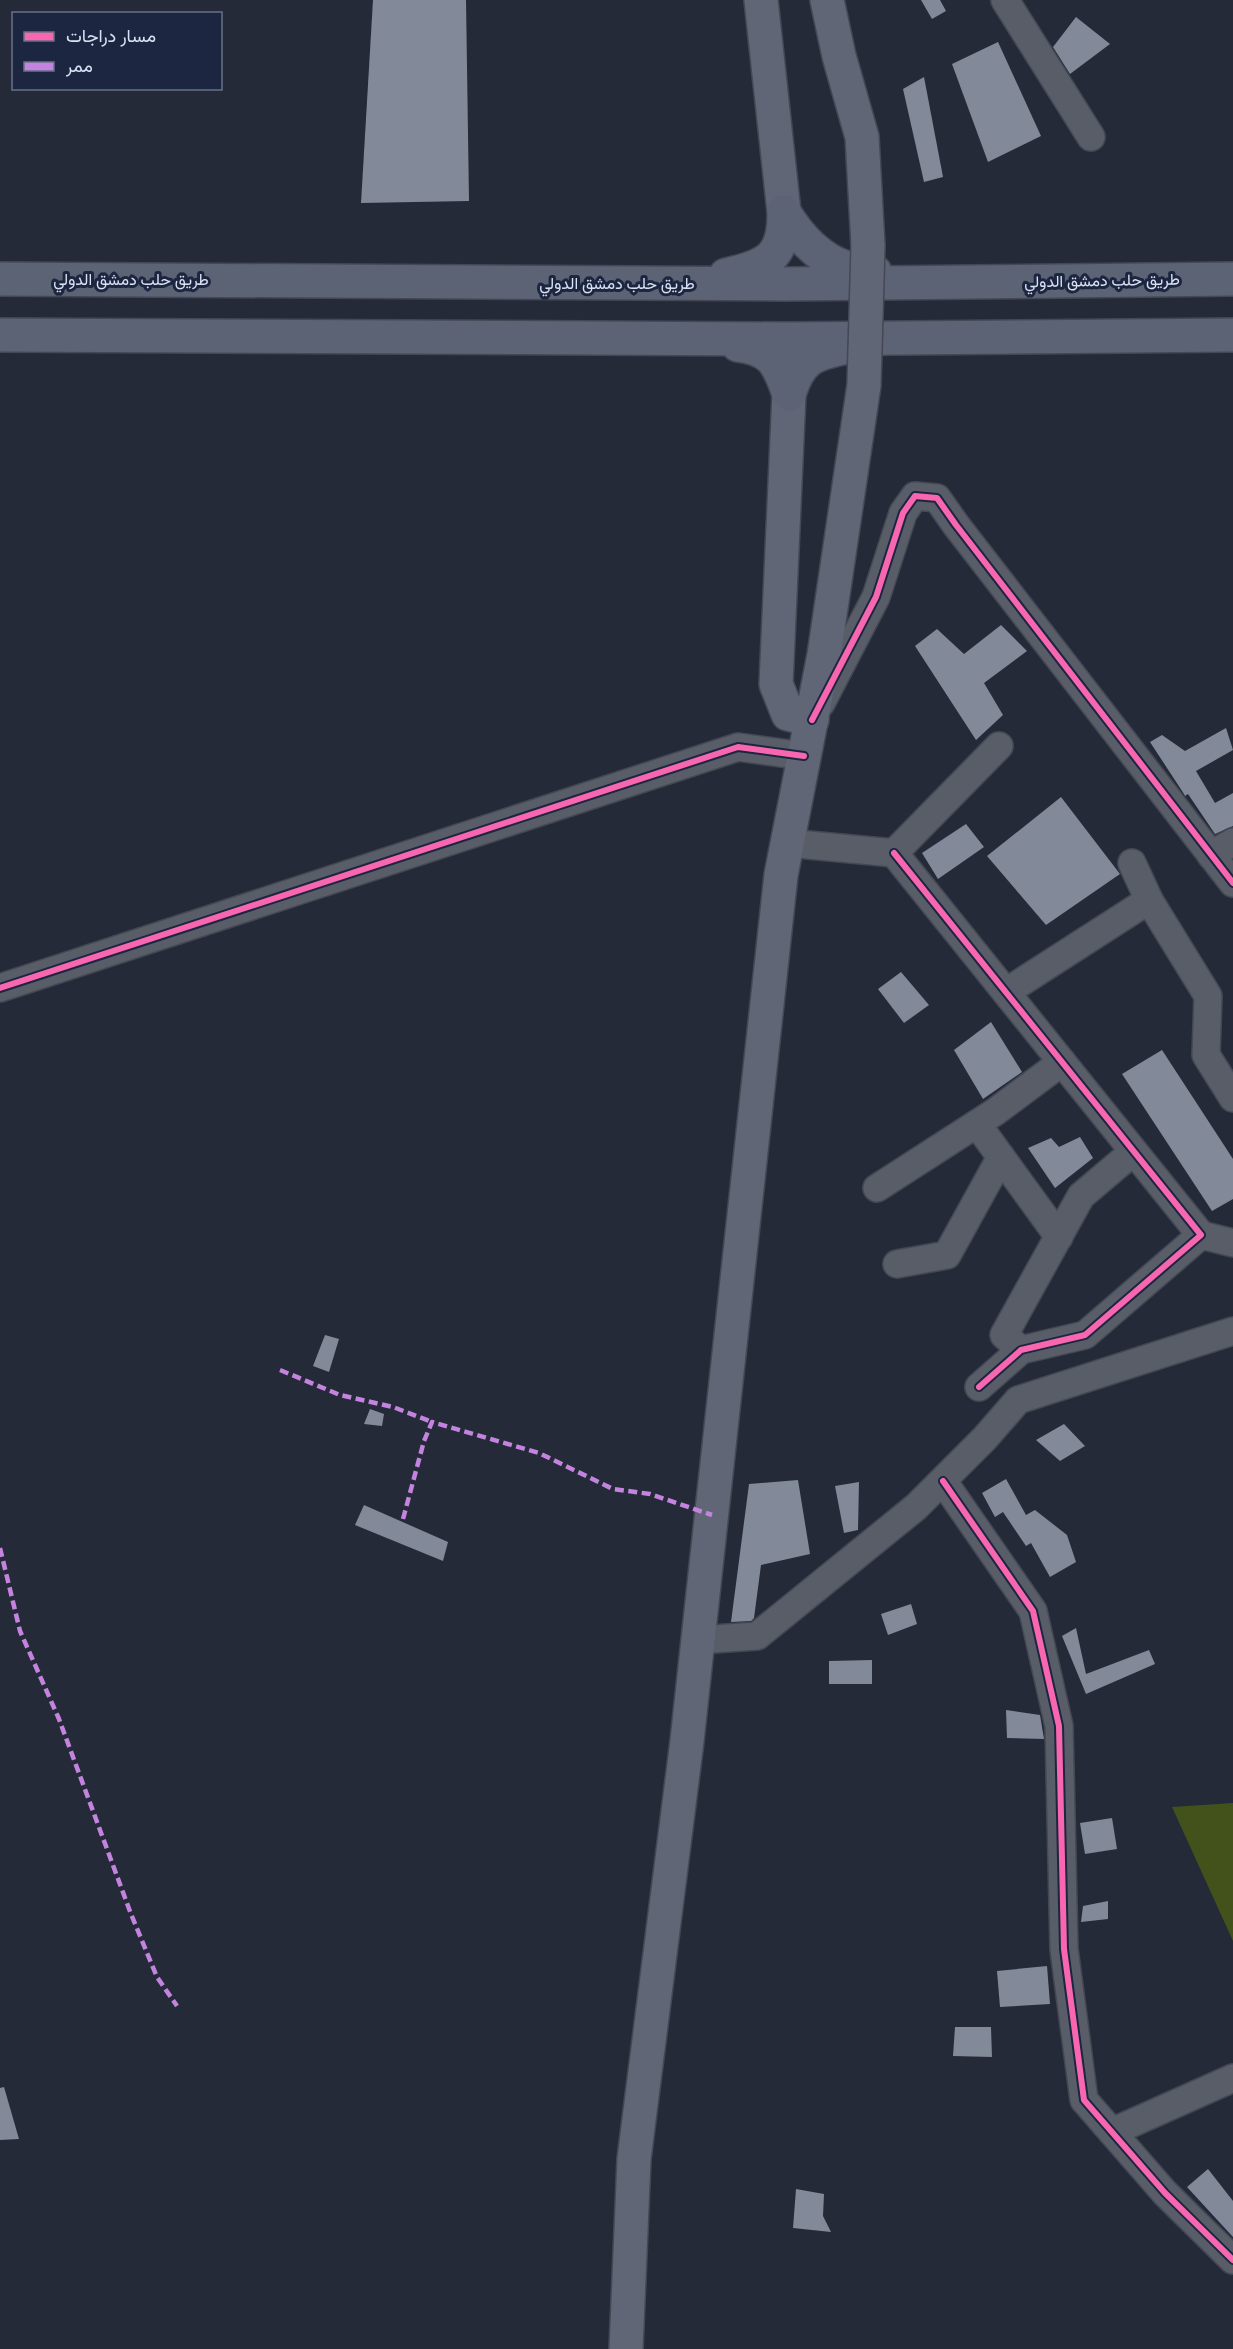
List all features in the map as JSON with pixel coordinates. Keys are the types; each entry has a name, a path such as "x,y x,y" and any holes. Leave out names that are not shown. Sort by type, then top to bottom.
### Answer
{"highway":[{"path":"784,213 798,235 818,252 846,267 933,282"},
{"path":"692,283 749,270 766,262 785,235 784,213"},
{"name":"طريق حلب دمشق الدولي","path":"0,279 692,283 1233,279"},
{"path":"0,335 691,339 1233,335"},
{"path":"789,393 796,373 805,363 824,351 894,338"},
{"path":"691,339 752,347 773,358 783,375 789,393"}],"main road":[{"path":"761,0 784,213"},
{"path":"626,2349 634,2159 698,1640 780,887 812,720 850,491 864,385 868,245 862,137 839,56 827,0"},
{"path":"789,393 776,684 788,714 812,720"}],"street":[{"path":"1005,0 1091,137"},
{"path":"812,720 876,597 903,513 915,496 938,498 956,525 1222,848 1233,883"},
{"path":"894,853 999,746"},
{"path":"0,988 738,747 804,756"},
{"path":"787,843 894,853 1201,1235 1233,1243"},
{"path":"1132,863 1149,900 1208,996 1206,1055 1233,1098"},
{"path":"1006,992 1149,900"},
{"path":"878,1188 977,1124 1062,1062"},
{"path":"977,1124 1059,1237"},
{"path":"1021,1350 1004,1335 1081,1196 1133,1152"},
{"path":"897,1264 947,1255 1001,1157"},
{"path":"979,1387 1021,1350 1085,1335 1201,1235"},
{"path":"698,1640 757,1636 916,1507 943,1482 1018,1400 1233,1331"},
{"path":"943,1482 1033,1611 1059,1726 1064,1949 1084,2100 1165,2193 1233,2260"},
{"path":"1112,2132 1233,2078"}],"green space":[{"path":"1233,1803 1233,1941 1172,1807"}],"building":[{"path":"373,0 466,0 469,201 361,203"},
{"path":"921,0 940,0 946,11 932,19"},
{"path":"1076,17 1110,44 1070,74 1053,47"},
{"path":"998,42 1041,136 988,162 952,64"},
{"path":"924,77 943,177 924,182 903,89"},
{"path":"1001,625 1027,651 984,683 1003,715 976,740 915,646 937,629 964,654"},
{"path":"1226,728 1233,750 1196,771 1215,803 1233,793 1233,826 1215,834 1188,794 1185,796 1150,742 1162,735 1185,751"},
{"path":"1061,797 1120,874 1046,925 987,856"},
{"path":"966,824 984,847 938,879 922,853"},
{"path":"901,972 929,1005 904,1023 878,989"},
{"path":"991,1022 1022,1072 983,1099 954,1050"},
{"path":"1162,1050 1233,1159 1233,1199 1212,1211 1122,1074"},
{"path":"1080,1137 1093,1158 1055,1188 1028,1148 1051,1138 1059,1147"},
{"path":"325,1335 339,1339 329,1372 313,1366"},
{"path":"370,1409 384,1414 382,1426 364,1424"},
{"path":"1064,1424 1085,1446 1060,1461 1036,1440"},
{"path":"1006,1479 1026,1515 1035,1510 1067,1535 1076,1562 1050,1577 1031,1543 1026,1546 1003,1512 995,1517 982,1493"},
{"path":"798,1480 810,1554 761,1565 754,1618 751,1621 731,1622 749,1484"},
{"path":"859,1482 858,1530 844,1533 835,1486"},
{"path":"364,1505 448,1542 443,1561 355,1525"},
{"path":"911,1604 917,1624 888,1635 881,1614"},
{"path":"1076,1628 1086,1674 1149,1650 1155,1664 1086,1694 1062,1636"},
{"path":"872,1660 872,1684 829,1684 829,1661"},
{"path":"1006,1710 1040,1715 1044,1739 1007,1738"},
{"path":"1112,1818 1117,1849 1085,1854 1080,1823"},
{"path":"1108,1901 1108,1919 1081,1922 1083,1906"},
{"path":"1047,1966 1050,2004 1000,2007 997,1971"},
{"path":"955,2027 991,2027 992,2057 953,2056"},
{"path":"4,2087 19,2139 0,2140 0,2088"},
{"path":"1208,2169 1233,2201 1233,2237 1187,2187"},
{"path":"796,2189 824,2194 823,2216 831,2232 793,2228"}],"marked path":[{"path":"280,1370 340,1395 393,1407 432,1422"},
{"path":"403,1519 424,1441 432,1422 539,1453 613,1489 650,1494 712,1515"},
{"path":"0,1548 20,1631 59,1719 131,1914 157,1977 177,2006"}],"cycle path":[{"path":"812,720 876,597 903,513 915,496 937,498 1233,883"},
{"path":"0,988 738,747 804,756"},
{"path":"894,853 1201,1235 1085,1335 1021,1350 979,1387"},
{"path":"943,1481 1033,1611 1059,1726 1064,1949 1084,2100 1165,2193 1233,2260"}]}
